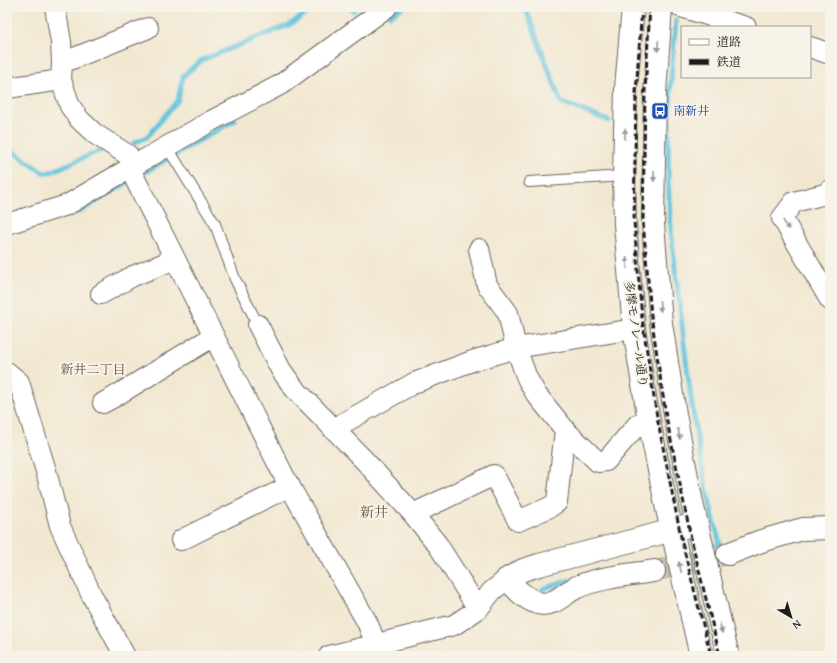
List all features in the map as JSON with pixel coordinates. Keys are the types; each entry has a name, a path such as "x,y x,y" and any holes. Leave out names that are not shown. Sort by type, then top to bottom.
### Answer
{"main road":[{"name":"多摩モノレール通り","path":"633,7 626,88 624,176 625,224 634,329 649,421 688,605 701,656"},
{"path":"661,7 655,93 653,224 661,324 675,414 696,524 728,656"},
{"path":"654,571 596,581 576,587 562,597 546,603 539,603 528,598 519,592 507,580 523,570 538,565 696,524"},
{"path":"728,554 761,541 802,529 830,528"}],"street":[{"path":"55,7 61,42 62,72 70,106 79,119 95,134 128,155 136,176 175,259 290,486 367,622 376,644"},
{"path":"7,224 67,205 136,176 171,152 211,121 280,85 387,7"},
{"path":"681,7 743,26"},
{"path":"7,88 62,72 148,28"},
{"path":"811,47 830,54"},
{"path":"830,190 825,194 794,202 782,218 830,300"},
{"path":"479,249 487,285 508,312 516,348 527,378 536,394 566,432 598,462 606,462 638,424 649,421"},
{"path":"101,294 133,276 175,259"},
{"path":"258,324 281,370 294,388 413,514 438,545 478,609"},
{"path":"333,429 414,383 472,361 516,348 634,329"},
{"path":"103,403 214,336"},
{"path":"7,372 19,382 46,471 60,526 92,596 124,656"},
{"path":"413,514 494,475 518,521 550,507 557,502 564,438 566,432"},
{"path":"180,540 290,486"},
{"path":"329,656 446,628 464,619 478,609 492,591 507,580"}],"lane":[{"path":"171,152 215,224 235,279 258,324"},
{"path":"528,182 624,176"}],"waterway":[{"path":"134,143 147,137 178,100 183,76 202,60 289,25 316,7"},
{"path":"350,7 354,11"},
{"path":"390,15 403,7"},
{"path":"525,7 561,102 609,121"},
{"path":"676,20 671,72 668,150 669,202 675,267 693,413 707,492 720,544 716,545"},
{"path":"138,176 235,120"},
{"path":"7,147 42,172 48,173 106,148"},
{"path":"66,215 80,211 131,180"},
{"path":"543,589 569,580"}],"tunnel":[{"path":"654,571 728,554"}],"railway":[{"path":"642,7 636,92 634,222 642,319 657,417 682,542 711,656"},
{"path":"650,7 645,91 643,221 651,315 666,416 691,538 720,656"}],"place":[{"name":"南新井","path":"660,111"}],"district":[{"name":"新井二丁目","path":"93,369"},
{"name":"新井","path":"374,512"}]}
